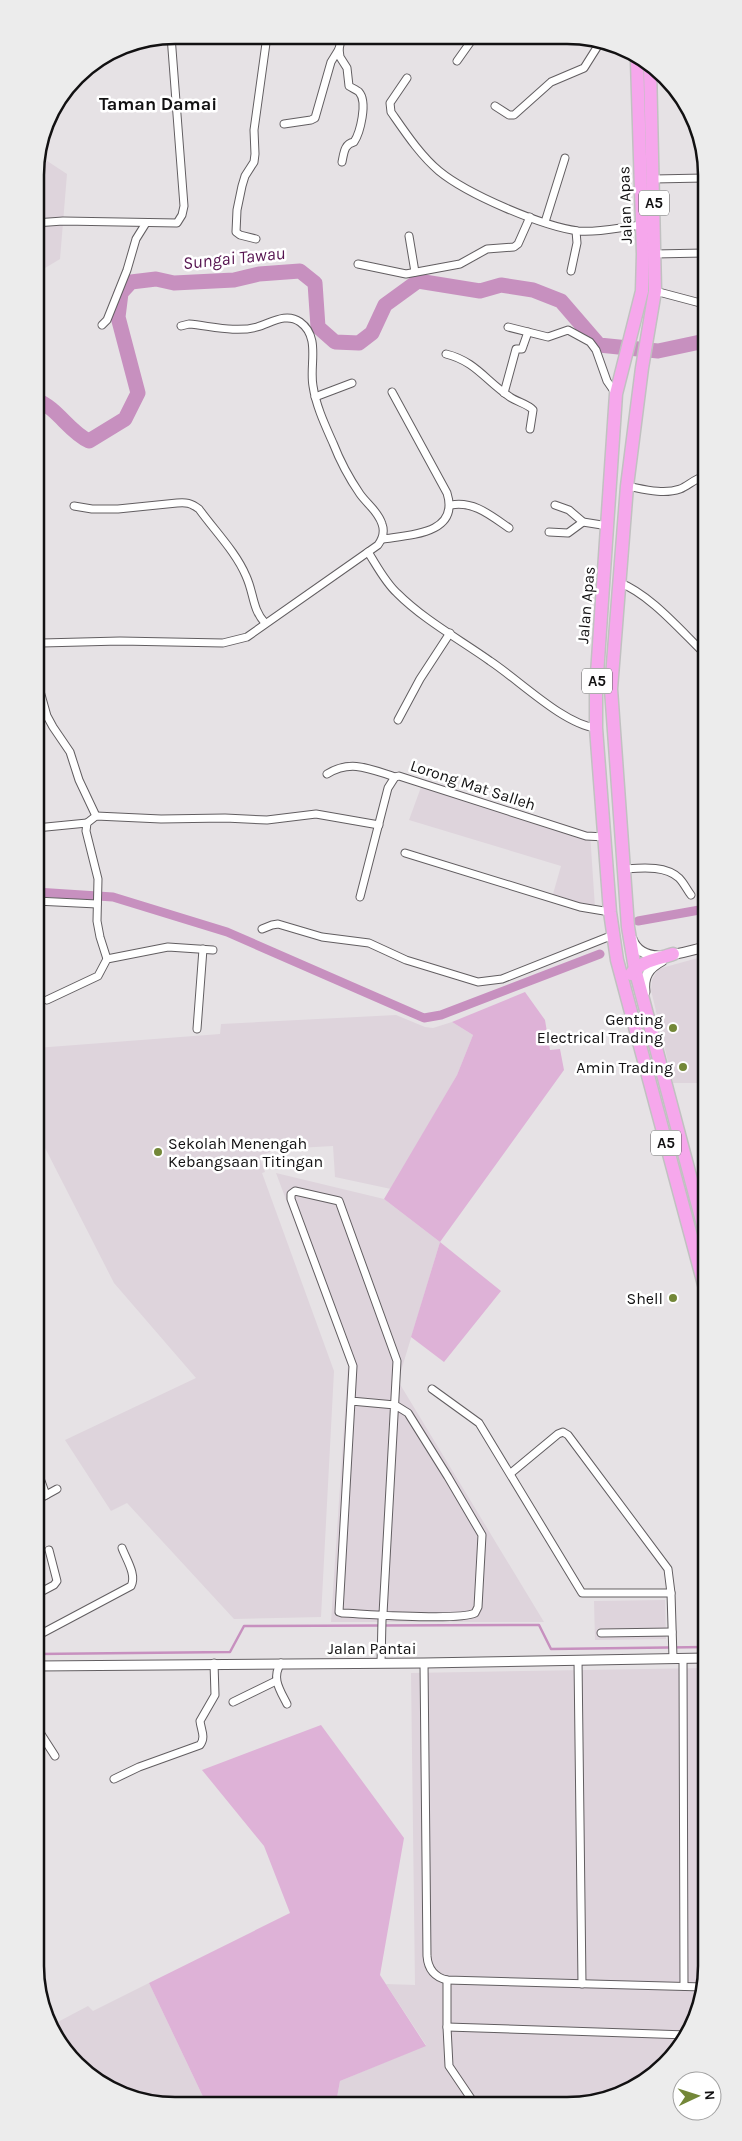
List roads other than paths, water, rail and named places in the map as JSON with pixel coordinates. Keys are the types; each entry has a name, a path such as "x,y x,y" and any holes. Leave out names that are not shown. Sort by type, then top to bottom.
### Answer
{"highway":[{"name":"Jalan Apas","path":"637,64 642,291 616,394 598,657 596,728 613,935 626,995 698,1262"},
{"name":"Jalan Apas","path":"650,74 655,291 642,368 627,486 618,582 611,670 614,743 628,927 635,969 698,1207"},
{"path":"642,225 649,218 654,193"},
{"path":"613,451 617,449 624,416 637,410"},
{"path":"602,787 608,789 612,784 610,746 614,743"},
{"path":"626,995 629,977 635,969 642,964 673,954"}],"street":[{"path":"44,223 177,222 182,215 184,206 172,44"},
{"path":"256,239 240,235 236,232 237,210 245,176 254,162 254,130 266,44"},
{"path":"284,124 315,118 331,62 340,44"},
{"path":"457,61 469,44"},
{"path":"495,106 509,115 514,115 551,82 584,68 597,47"},
{"path":"338,50 347,68 349,86 362,96 363,108 357,138 346,147 342,162"},
{"path":"407,78 390,103 390,112 429,161 439,171 460,185 489,201 530,217 576,231 642,225"},
{"path":"545,222 565,158"},
{"path":"654,179 698,178"},
{"path":"358,264 400,274 460,264 487,249 514,247 518,244 530,217"},
{"path":"102,325 107,320 127,270 136,239 146,223"},
{"path":"572,272 577,243 576,231"},
{"path":"409,236 415,272"},
{"path":"655,254 698,254"},
{"path":"655,291 698,302"},
{"path":"181,326 189,324 240,330 280,319 299,320 310,333 313,344 312,385 315,397 341,462 383,525 383,539"},
{"path":"508,327 548,337 568,330 590,342 596,350 606,381 616,394"},
{"path":"504,393 516,349 522,349 528,332"},
{"path":"446,354 468,361 504,393 531,408 533,410 530,429"},
{"path":"315,397 352,383"},
{"path":"44,643 120,641 224,643 247,637 378,545 383,539 434,529 442,523 451,504 447,493 392,392"},
{"path":"627,486 659,492 680,489 692,480 698,478"},
{"path":"74,506 102,510 186,502 193,504 199,509 242,567 258,615 265,623"},
{"path":"451,504 468,504 485,511 508,528"},
{"path":"555,505 569,510 583,522 608,526"},
{"path":"549,532 568,533 583,522"},
{"path":"368,552 391,588 398,595 558,710 587,727 596,728"},
{"path":"618,582 632,587 698,647"},
{"path":"398,720 420,679 450,634"},
{"path":"44,703 50,722 70,752 79,780 96,816"},
{"path":"327,774 338,767 350,765 395,777"},
{"name":"Lorong Mat Salleh","path":"360,897 388,788 395,777 405,776 586,836 605,837"},
{"path":"44,827 88,823 96,816 267,820 316,814 379,825"},
{"path":"47,1000 98,976 107,959 100,937 97,902 98,879 88,840 88,823"},
{"path":"405,853 580,906 610,912"},
{"path":"623,869 650,868 663,870 678,877 691,895"},
{"path":"44,901 97,902"},
{"path":"262,929 278,924 322,937 370,943 411,962 478,982 502,979 613,935"},
{"path":"628,927 634,944 640,952 648,956 673,954 698,949"},
{"path":"107,959 168,947 213,950"},
{"path":"197,1029 203,949"},
{"path":"647,1019 644,983 647,972 673,954"},
{"path":"351,1401 394,1405 408,1413 478,1527 482,1535 482,1545 478,1607 475,1613 462,1616 382,1617 338,1612 352,1366 291,1199 291,1194 294,1191 339,1201 398,1361 394,1405 382,1617 381,1663"},
{"path":"432,1390 480,1422 582,1593 671,1593"},
{"path":"511,1472 558,1434 563,1432 568,1435 668,1569 671,1593 673,1655"},
{"path":"44,1489 46,1495 57,1489"},
{"path":"44,1632 131,1586 134,1581 122,1548"},
{"path":"44,1590 54,1585 56,1581 49,1550"},
{"path":"601,1633 672,1636"},
{"name":"Jalan Pantai","path":"44,1666 214,1663 424,1663 578,1660 673,1655 683,1658 698,1658"},
{"path":"683,1658 684,1986"},
{"path":"578,1660 582,1984"},
{"path":"114,1779 139,1767 200,1745 203,1741 203,1736 200,1721 215,1695 214,1663"},
{"path":"281,1663 277,1669 276,1681 287,1704"},
{"path":"424,1663 427,1956 429,1969 440,1979 447,1980 697,1987"},
{"path":"233,1702 276,1681"},
{"path":"44,1739 55,1756"},
{"path":"447,1980 449,2066 470,2097"},
{"path":"447,2027 679,2035"}],"waterway":[{"name":"Sungai Tawau","path":"44,404 51,408 75,432 89,441 125,419 138,393 118,317 121,293 131,282 156,279 174,283 234,280 259,274 300,271 315,283 318,327 335,342 359,343 372,333 385,305 418,281 480,291 501,285 533,290 561,301 599,345 658,351 698,342"},
{"path":"44,893 113,897 227,932 424,1018 441,1015 600,954"},
{"path":"638,921 698,910"},
{"path":"44,1654 230,1652 244,1626 539,1625 551,1649 698,1647"}],"place":[{"name":"Genting Electrical Trading","path":"673,1028"},
{"name":"Amin Trading","path":"683,1067"},
{"name":"Sekolah Menengah Kebangsaan Titingan","path":"158,1152"},
{"name":"Shell","path":"673,1298"}],"district":[{"name":"Taman Damai","path":"158,104"}]}
